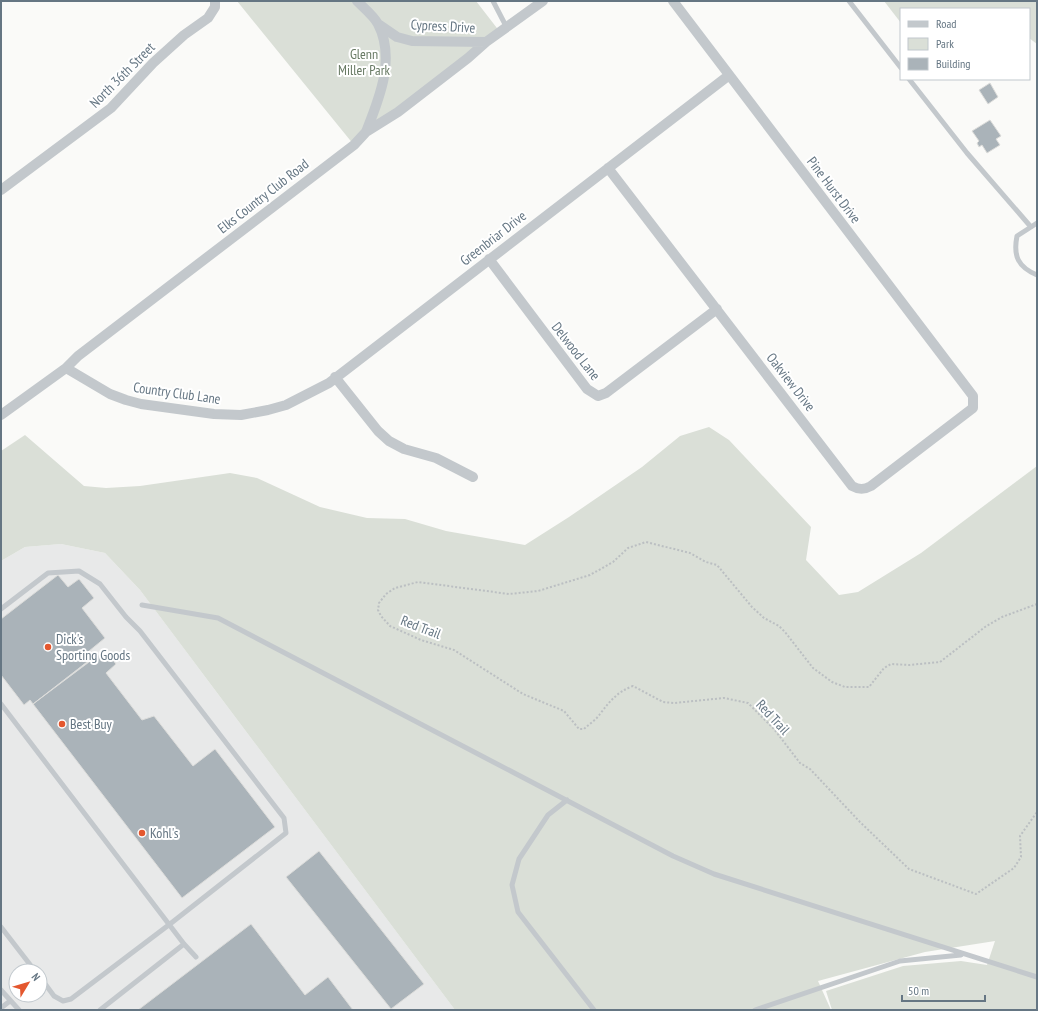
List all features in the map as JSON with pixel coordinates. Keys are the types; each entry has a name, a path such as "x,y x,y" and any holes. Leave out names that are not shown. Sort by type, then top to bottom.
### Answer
{"street":[{"name":"North 36th Street","path":"1,190 110,108 152,62 184,35 208,18 215,7 215,1"},
{"path":"357,1 378,24 386,49 385,71 378,103 366,132"},
{"name":"Elks Country Club Road","path":"1,415 66,368 78,356 354,144 366,132 398,112 468,58 486,42 542,1"},
{"name":"Pine Hurst Drive","path":"673,1 728,76 973,396"},
{"name":"Cypress Drive","path":"378,24 397,37 412,41 486,42"},
{"name":"Greenbriar Drive","path":"268,410 286,405 302,398 335,377 728,76"},
{"name":"Oakview Drive","path":"608,168 852,486 856,489 866,489 871,486 970,410 974,400 973,396"},
{"name":"Delwood Lane","path":"489,259 587,389 598,396 606,393 717,309"},
{"name":"Country Club Lane","path":"66,368 110,394 141,404 214,414 241,415 268,410"},
{"path":"335,377 378,432 389,441 404,449 436,458 473,477"}],"lane":[{"path":"493,1 506,28"},
{"path":"849,1 900,67"},
{"path":"910,80 967,153 1031,227"},
{"path":"1037,223 1017,236 1014,249 1019,263 1028,271 1037,275"},
{"path":"1,609 48,573 79,571 100,584 126,617 140,631 284,818 286,833 71,999 63,1001 54,996 48,988"},
{"path":"142,605 218,618 673,856 714,874 1037,977"},
{"path":"1,704 184,944 196,957"},
{"path":"567,800 548,815 519,859 512,885 518,912 594,1010"},
{"path":"1,927 29,963"},
{"path":"100,1010 184,944"},
{"path":"755,1010 900,961 964,954"},
{"path":"1,990 8,999"}],"path":[{"name":"Red Trail","path":"1037,604 1002,617 985,627 940,662 909,665 891,664 884,668 881,674 869,687 857,688 845,687 832,682 813,668 785,632 779,626 764,618 752,607 717,565 706,562 690,553 656,543 640,543 628,548 597,571 568,583 538,592 509,594 418,582 395,588 386,594 379,603 378,610 386,623 390,626 421,640 454,650 523,694 564,711 580,728 584,729 595,720 617,693 633,686 663,702 724,698 748,703 774,729 800,763 810,769 860,822 909,869 976,894 1014,868 1021,857 1020,836 1037,812"}],"shaded area":[{"path":"61,544 105,553 140,590 455,1010 1,1010 1,561 25,547"}],"green space":[{"name":"Glenn Miller Park","path":"237,1 476,1 500,32 354,145"},
{"path":"884,1 1037,1 1037,44 1030,39 1030,8 900,8 900,22"},
{"path":"709,427 729,440 811,527 806,560 839,595 858,592 921,553 1037,466 1037,1010 832,1010 826,991 903,966 961,961 987,965 995,941 925,952 818,981 831,1010 455,1010 140,590 105,553 61,544 25,547 1,561 1,451 25,435 84,486 106,488 140,486 230,473 257,478 320,507 367,518 405,519 446,531 525,545 642,467 680,436"}],"building":[{"path":"990,83 998,97 988,104 979,90"},
{"path":"990,120 1001,136 996,139 1000,145 987,153 982,145 979,147 977,143 979,141 972,131"},
{"name":"Dick's Sporting Goods","path":"58,575 68,587 79,579 94,598 82,608 105,638 83,656 87,662 33,704 30,700 24,705 1,675 1,619"},
{"path":"105,650 116,664 106,673 142,720 154,716 193,766 215,749 275,827 182,898 33,704"},
{"path":"319,851 424,984 391,1009 286,877"},
{"path":"251,924 305,995 328,977 353,1010 138,1010"}],"place":[{"name":"Dick's Sporting Goods","path":"48,647"},
{"name":"Best Buy","path":"62,724"},
{"name":"Kohl's","path":"142,833"}]}
